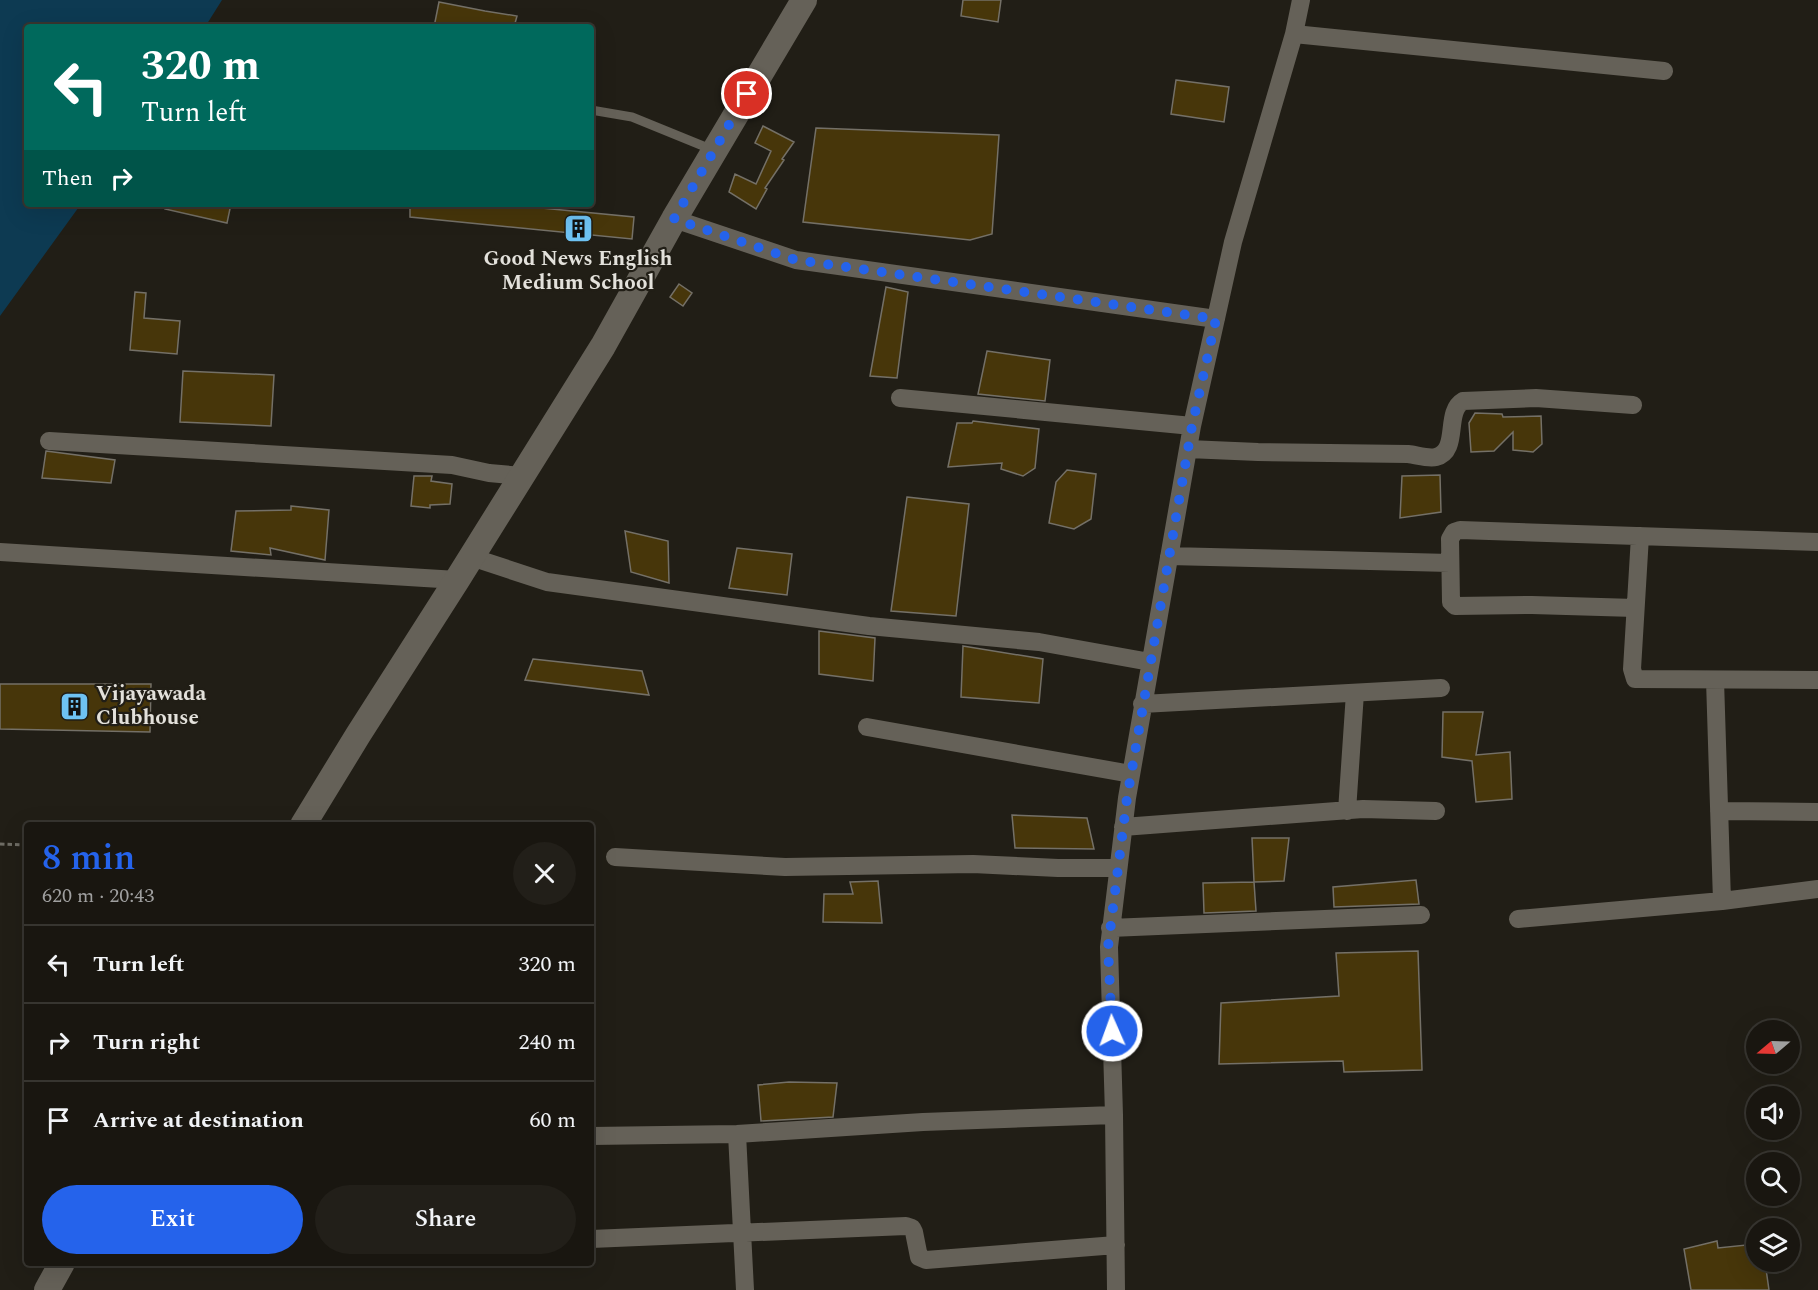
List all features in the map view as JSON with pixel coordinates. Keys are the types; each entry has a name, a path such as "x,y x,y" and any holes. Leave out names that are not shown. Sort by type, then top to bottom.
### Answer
{"street":[{"path":"305,822 603,345 714,150 804,0"},
{"path":"1116,1290 1114,1115 1108,947 1123,827 1142,704 1192,426 1233,242 1294,34 1301,0"},
{"path":"1294,34 1664,71"},
{"path":"674,219 796,260 1216,319"},
{"path":"900,398 1192,426"},
{"path":"1188,448 1258,452 1408,454 1430,457 1438,456 1447,450 1454,413 1463,401 1536,399 1633,405"},
{"path":"49,441 452,465 489,473 522,476"},
{"path":"1635,608 1532,605 1455,606 1451,602 1450,539 1454,532 1460,530 1818,542"},
{"path":"1640,536 1632,669 1635,678 1818,680"},
{"path":"0,552 457,580"},
{"path":"1169,556 1450,563"},
{"path":"471,557 547,582 869,626 1039,642 1150,662"},
{"path":"1715,680 1722,901"},
{"path":"1142,704 1441,688"},
{"path":"1347,811 1355,693"},
{"path":"867,728 1131,774"},
{"path":"1123,827 1363,809 1436,811"},
{"path":"1719,811 1818,812"},
{"path":"615,857 785,867 973,864 1118,868"},
{"path":"1518,919 1722,901 1818,889"},
{"path":"1110,928 1421,915"},
{"path":"594,1136 737,1134 923,1122 1114,1115"},
{"path":"737,1134 745,1290"},
{"path":"594,1239 909,1227 914,1232 919,1257 926,1260 1116,1245"},
{"path":"47,1290 60,1266"}],"lane":[{"path":"594,111 632,117 714,150"}],"path":[{"path":"0,844 24,845"}],"water":[{"path":"0,0 222,0 207,24 24,24 24,207 79,207 0,316"}],"building":[{"path":"963,0 1001,0 998,22 961,16"},
{"path":"439,2 517,16 515,24 435,24"},
{"path":"1176,80 1229,87 1224,122 1171,114"},
{"path":"763,126 794,142 765,188 767,189 756,209 729,192 735,174 756,184 771,151 755,143"},
{"path":"816,128 999,135 992,234 970,240 803,222"},
{"path":"165,207 230,207 227,223 165,209"},
{"name":"Good News English Medium School","path":"410,207 531,207 634,217 632,239 410,217"},
{"path":"679,284 692,293 683,306 670,297"},
{"path":"886,287 908,292 897,378 870,376"},
{"path":"135,292 146,293 144,318 180,321 177,354 130,350"},
{"path":"987,351 1050,360 1045,401 978,394"},
{"path":"183,371 274,375 271,426 180,422"},
{"path":"1475,413 1502,414 1503,417 1541,416 1542,444 1533,452 1513,450 1513,432 1494,451 1471,452 1469,423"},
{"path":"973,421 1039,429 1035,468 1023,476 1001,469 1002,463 948,467 957,423 972,423"},
{"path":"46,451 115,460 111,483 42,478"},
{"path":"1067,470 1096,474 1091,519 1074,529 1049,523 1056,482"},
{"path":"1440,475 1441,512 1400,518 1402,476"},
{"path":"414,476 432,476 431,481 452,484 450,504 430,505 430,508 411,506"},
{"path":"907,497 969,504 956,616 891,611"},
{"path":"291,506 329,510 325,560 270,548 271,555 231,551 236,511 291,510"},
{"path":"625,531 668,541 669,583 631,572"},
{"path":"737,548 792,554 787,595 729,588"},
{"path":"819,631 875,638 873,681 819,674"},
{"path":"963,646 1043,659 1039,703 961,697"},
{"path":"533,659 642,671 649,695 525,680"},
{"name":"Vijayawada Clubhouse","path":"0,684 151,684 150,732 0,729"},
{"path":"1443,712 1483,712 1476,755 1510,752 1512,799 1476,802 1472,761 1442,757"},
{"path":"1012,815 1087,818 1094,849 1015,848"},
{"path":"1252,838 1289,838 1284,881 1254,882"},
{"path":"1416,880 1419,904 1334,907 1333,887"},
{"path":"878,881 882,923 823,922 824,894 853,894 850,882"},
{"path":"1254,882 1256,911 1204,913 1203,883"},
{"path":"1418,951 1422,1070 1344,1072 1343,1061 1219,1064 1221,1003 1339,996 1336,953"},
{"path":"789,1082 837,1083 833,1117 761,1121 758,1085"},
{"path":"1717,1241 1718,1248 1746,1245 1746,1272 1766,1272 1769,1290 1691,1290 1684,1249"}],"place":[{"name":"Good News English Medium School","path":"578,228"},
{"name":"Vijayawada Clubhouse","path":"75,706"}],"route":[{"path":"747,94 674,219 796,260 1216,319 1192,426 1127,798 1108,947 1112,1031"}]}
